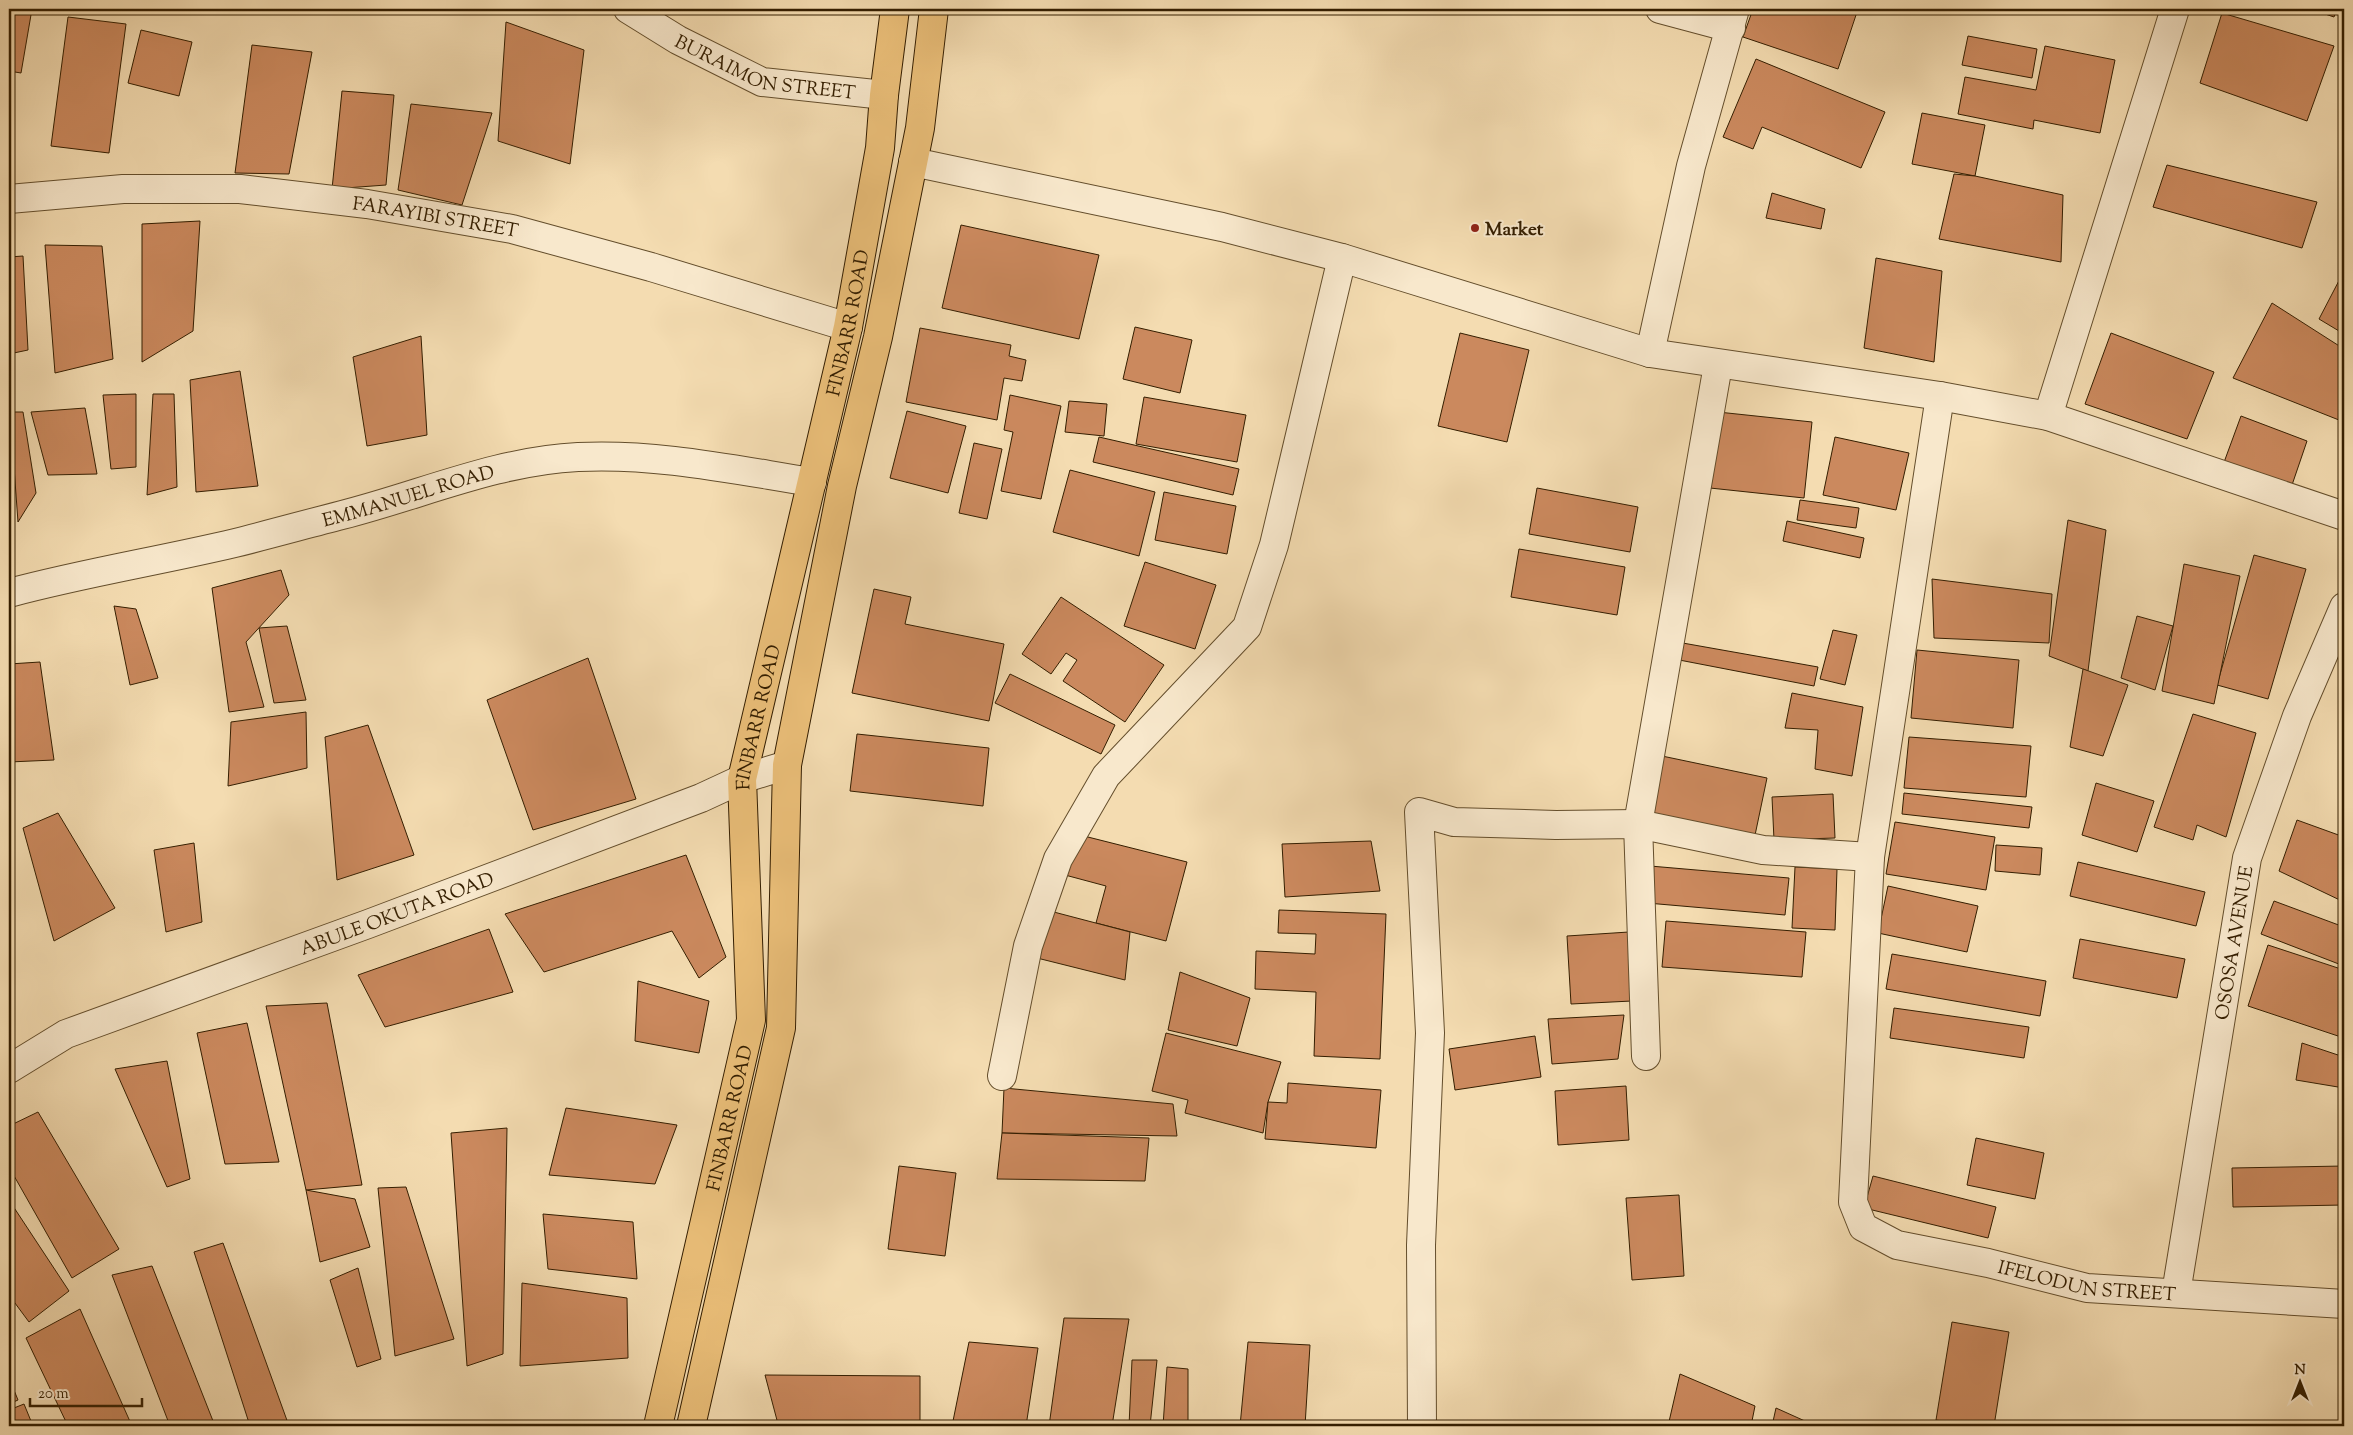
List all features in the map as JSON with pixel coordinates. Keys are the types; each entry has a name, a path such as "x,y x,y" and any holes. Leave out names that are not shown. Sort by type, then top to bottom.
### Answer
{"main road":[{"name":"FINBARR ROAD","path":"658,1426 751,1020 742,780 848,327 880,148 884,95 895,9"},
{"name":"FINBARR ROAD","path":"691,1426 782,1028 787,764 842,486 878,336 920,128 934,9"}],"street":[{"name":"BURAIMON STREET","path":"628,9 678,40 762,82 884,95"},
{"path":"1650,353 1691,166 1733,18 1660,9"},
{"path":"2048,416 2175,9"},
{"path":"913,162 1222,227 1342,258 1650,353 1940,396 2048,416 2344,516"},
{"name":"FARAYIBI STREET","path":"9,199 123,189 240,189 367,204 512,229 651,267 848,327"},
{"path":"1002,1076 1028,946 1058,859 1106,776 1247,627 1274,545 1342,258"},
{"path":"1646,1056 1638,824 1718,364"},
{"path":"1422,1426 1421,1245 1430,1033 1419,812 1454,822 1556,825 1638,824 1763,850 1870,857 1940,396"},
{"name":"EMMANUEL ROAD","path":"9,593 57,580 234,543 368,508 474,474 522,464 578,457 648,457 812,482"},
{"name":"OSOSA AVENUE","path":"2176,1293 2247,858 2298,716 2344,607"},
{"name":"ABULE OKUTA ROAD","path":"9,1069 66,1034 548,857 787,764"},
{"name":"IFELODUN STREET","path":"1870,857 1853,1202 1863,1227 1897,1245 1988,1263 2087,1288 2344,1304"}],"building":[{"path":"9,9 32,9 21,73 9,71"},
{"path":"1753,9 1846,9 1857,12 1838,69 1743,37"},
{"path":"2310,9 2337,9 2334,17"},
{"path":"2222,13 2334,46 2307,121 2200,83"},
{"path":"68,17 126,24 109,153 51,146"},
{"path":"506,22 584,50 570,164 498,141"},
{"path":"141,30 192,42 179,96 128,83"},
{"path":"1968,36 2037,49 2032,78 1962,65"},
{"path":"252,45 312,52 289,174 235,173"},
{"path":"2045,46 2115,60 2100,133 2034,120 2033,129 1958,114 1965,77 2036,90"},
{"path":"1756,59 1885,112 1861,168 1762,127 1753,149 1723,137"},
{"path":"342,91 394,95 386,185 332,189"},
{"path":"411,104 492,113 462,205 398,190"},
{"path":"1922,113 1985,125 1975,176 1912,164"},
{"path":"2167,165 2317,202 2302,248 2153,207"},
{"path":"1954,174 1975,176 2063,195 2061,262 1939,239"},
{"path":"1772,193 1825,209 1821,229 1766,218"},
{"path":"200,221 193,331 142,362 142,224"},
{"path":"961,225 1099,255 1079,339 942,308"},
{"path":"45,245 102,246 113,359 55,373"},
{"path":"23,256 28,350 9,354 9,257"},
{"path":"1876,258 1942,271 1934,362 1864,348"},
{"path":"2344,271 2344,334 2319,319"},
{"path":"2272,303 2344,349 2344,422 2233,378"},
{"path":"1135,327 1192,340 1180,393 1123,379"},
{"path":"920,328 1011,345 1009,356 1026,360 1022,381 1004,378 997,420 906,402"},
{"path":"1460,333 1529,350 1507,442 1438,426"},
{"path":"2111,333 2214,372 2187,439 2085,404"},
{"path":"421,336 427,435 367,446 353,357"},
{"path":"240,371 258,486 196,492 190,380"},
{"path":"136,394 136,467 111,469 103,395"},
{"path":"153,394 174,394 177,487 147,495"},
{"path":"1010,395 1061,406 1041,499 1001,491 1013,432 1004,430"},
{"path":"1144,397 1246,415 1237,462 1136,444"},
{"path":"1069,401 1107,404 1104,436 1065,432"},
{"path":"85,408 97,474 48,475 31,412"},
{"path":"907,411 966,426 948,493 890,478"},
{"path":"10,412 23,412 36,493 18,522"},
{"path":"1718,412 1812,422 1804,498 1710,488"},
{"path":"2241,416 2307,441 2292,485 2223,465"},
{"path":"1099,437 1239,469 1233,495 1093,462"},
{"path":"1835,437 1909,453 1896,510 1823,495"},
{"path":"974,443 1002,449 987,519 959,513"},
{"path":"1070,470 1155,492 1139,556 1053,532"},
{"path":"1537,488 1638,507 1630,552 1529,534"},
{"path":"1164,492 1236,506 1227,554 1155,540"},
{"path":"1800,500 1859,508 1856,528 1797,520"},
{"path":"2068,520 2106,530 2088,671 2049,656"},
{"path":"1787,521 1864,538 1860,558 1783,541"},
{"path":"1519,549 1625,567 1617,615 1511,597"},
{"path":"2254,555 2306,569 2268,699 2217,685"},
{"path":"1145,562 1216,585 1195,649 1124,626"},
{"path":"2184,564 2240,576 2214,704 2162,691"},
{"path":"281,570 289,595 246,642 264,707 229,712 212,588"},
{"path":"1932,579 2052,594 2049,643 1934,638"},
{"path":"874,589 911,597 905,624 1004,644 989,721 852,693"},
{"path":"1061,597 1164,665 1125,722 1063,681 1077,660 1066,653 1051,674 1022,654"},
{"path":"114,606 136,609 158,678 130,685"},
{"path":"2137,616 2173,626 2155,690 2121,678"},
{"path":"287,626 306,700 274,703 259,628"},
{"path":"1833,630 1857,635 1845,685 1820,679"},
{"path":"1677,642 1818,667 1814,686 1674,659"},
{"path":"1917,650 2019,660 2013,728 1911,718"},
{"path":"588,658 636,799 533,830 487,700"},
{"path":"40,662 54,760 9,762 9,664"},
{"path":"2083,669 2128,685 2103,756 2070,747"},
{"path":"1010,674 1115,725 1101,754 995,703"},
{"path":"1792,693 1863,707 1852,776 1815,769 1818,730 1785,728"},
{"path":"306,712 307,768 228,786 231,722"},
{"path":"2193,714 2256,733 2226,837 2197,825 2193,840 2154,827"},
{"path":"368,725 414,855 337,880 325,737"},
{"path":"857,734 989,748 983,806 850,791"},
{"path":"1909,737 2031,746 2026,797 1904,788"},
{"path":"1662,756 1767,778 1754,840 1649,819"},
{"path":"2096,783 2154,801 2137,852 2082,835"},
{"path":"1904,793 2032,807 2029,828 1902,814"},
{"path":"1833,794 1835,838 1774,840 1772,797"},
{"path":"58,813 115,908 54,941 23,828"},
{"path":"2297,820 2344,837 2344,902 2279,871"},
{"path":"1895,822 1995,837 1986,890 1886,874"},
{"path":"1076,834 1187,862 1166,941 1096,923 1106,886 1065,875"},
{"path":"1371,841 1380,891 1285,897 1282,844"},
{"path":"194,843 202,922 166,932 154,850"},
{"path":"1996,845 2042,848 2040,875 1995,871"},
{"path":"686,855 726,957 699,978 672,931 544,972 505,914"},
{"path":"2078,862 2205,892 2196,926 2070,896"},
{"path":"1650,866 1789,878 1785,915 1647,903"},
{"path":"1795,867 1837,869 1835,930 1792,928"},
{"path":"1888,886 1978,906 1967,952 1878,933"},
{"path":"2274,901 2344,927 2344,966 2261,934"},
{"path":"1279,910 1386,914 1380,1059 1314,1056 1316,992 1255,989 1256,951 1315,954 1316,934 1278,933"},
{"path":"1050,911 1130,932 1125,980 1033,957"},
{"path":"1666,921 1806,932 1802,977 1662,967"},
{"path":"489,929 513,992 385,1027 358,975"},
{"path":"1629,932 1632,1001 1571,1004 1567,936"},
{"path":"2080,939 2185,959 2177,998 2073,978"},
{"path":"2268,945 2344,970 2344,1038 2248,1006"},
{"path":"1892,954 2046,981 2040,1016 1886,989"},
{"path":"1180,972 1250,998 1237,1046 1168,1030"},
{"path":"638,981 709,1001 699,1053 635,1041"},
{"path":"327,1003 362,1185 306,1190 266,1006"},
{"path":"1894,1008 2029,1027 2024,1058 1890,1038"},
{"path":"1624,1015 1618,1059 1552,1064 1548,1019"},
{"path":"247,1023 279,1162 225,1164 197,1033"},
{"path":"1166,1033 1281,1062 1268,1102 1263,1133 1185,1113 1188,1100 1152,1091"},
{"path":"1535,1036 1541,1077 1455,1090 1449,1049"},
{"path":"2302,1043 2344,1057 2344,1088 2296,1080"},
{"path":"167,1061 190,1179 167,1187 115,1069"},
{"path":"1288,1083 1381,1090 1376,1148 1265,1139 1268,1102 1287,1103"},
{"path":"1626,1086 1629,1140 1558,1145 1555,1091"},
{"path":"1004,1088 1173,1104 1177,1136 1002,1133"},
{"path":"566,1108 677,1125 655,1184 549,1175"},
{"path":"38,1112 119,1249 72,1278 9,1167 9,1126"},
{"path":"507,1128 503,1354 467,1366 451,1133"},
{"path":"1002,1133 1149,1138 1145,1181 997,1179"},
{"path":"1976,1138 2044,1153 2035,1199 1967,1185"},
{"path":"899,1166 956,1173 945,1256 888,1249"},
{"path":"2344,1166 2344,1205 2233,1207 2232,1168"},
{"path":"1873,1176 1996,1207 1988,1238 1864,1208"},
{"path":"406,1187 454,1339 395,1356 378,1188"},
{"path":"306,1190 355,1199 370,1247 320,1262"},
{"path":"1679,1195 1684,1276 1632,1280 1626,1198"},
{"path":"9,1200 69,1291 29,1322 9,1295"},
{"path":"543,1214 633,1222 637,1279 548,1269"},
{"path":"223,1243 289,1426 250,1426 194,1252"},
{"path":"152,1266 215,1426 170,1426 112,1275"},
{"path":"358,1268 381,1359 357,1367 330,1280"},
{"path":"522,1283 627,1298 628,1358 520,1366"},
{"path":"80,1309 132,1426 68,1426 26,1338"},
{"path":"1064,1318 1129,1319 1112,1426 1049,1426"},
{"path":"1952,1322 2009,1332 1994,1426 1974,1426 1936,1420"},
{"path":"969,1342 1038,1348 1026,1426 952,1426"},
{"path":"1248,1342 1310,1345 1305,1426 1240,1426"},
{"path":"1132,1360 1157,1360 1150,1426 1129,1426"},
{"path":"1167,1367 1188,1369 1188,1426 1163,1426"},
{"path":"1680,1374 1755,1406 1751,1426 1668,1426"},
{"path":"765,1375 920,1376 920,1426 778,1424"},
{"path":"9,1378 18,1400 9,1404"},
{"path":"24,1404 33,1426 9,1426 9,1410"},
{"path":"1776,1408 1816,1426 1772,1426"}],"place":[{"name":"Market","path":"1475,228"}]}
